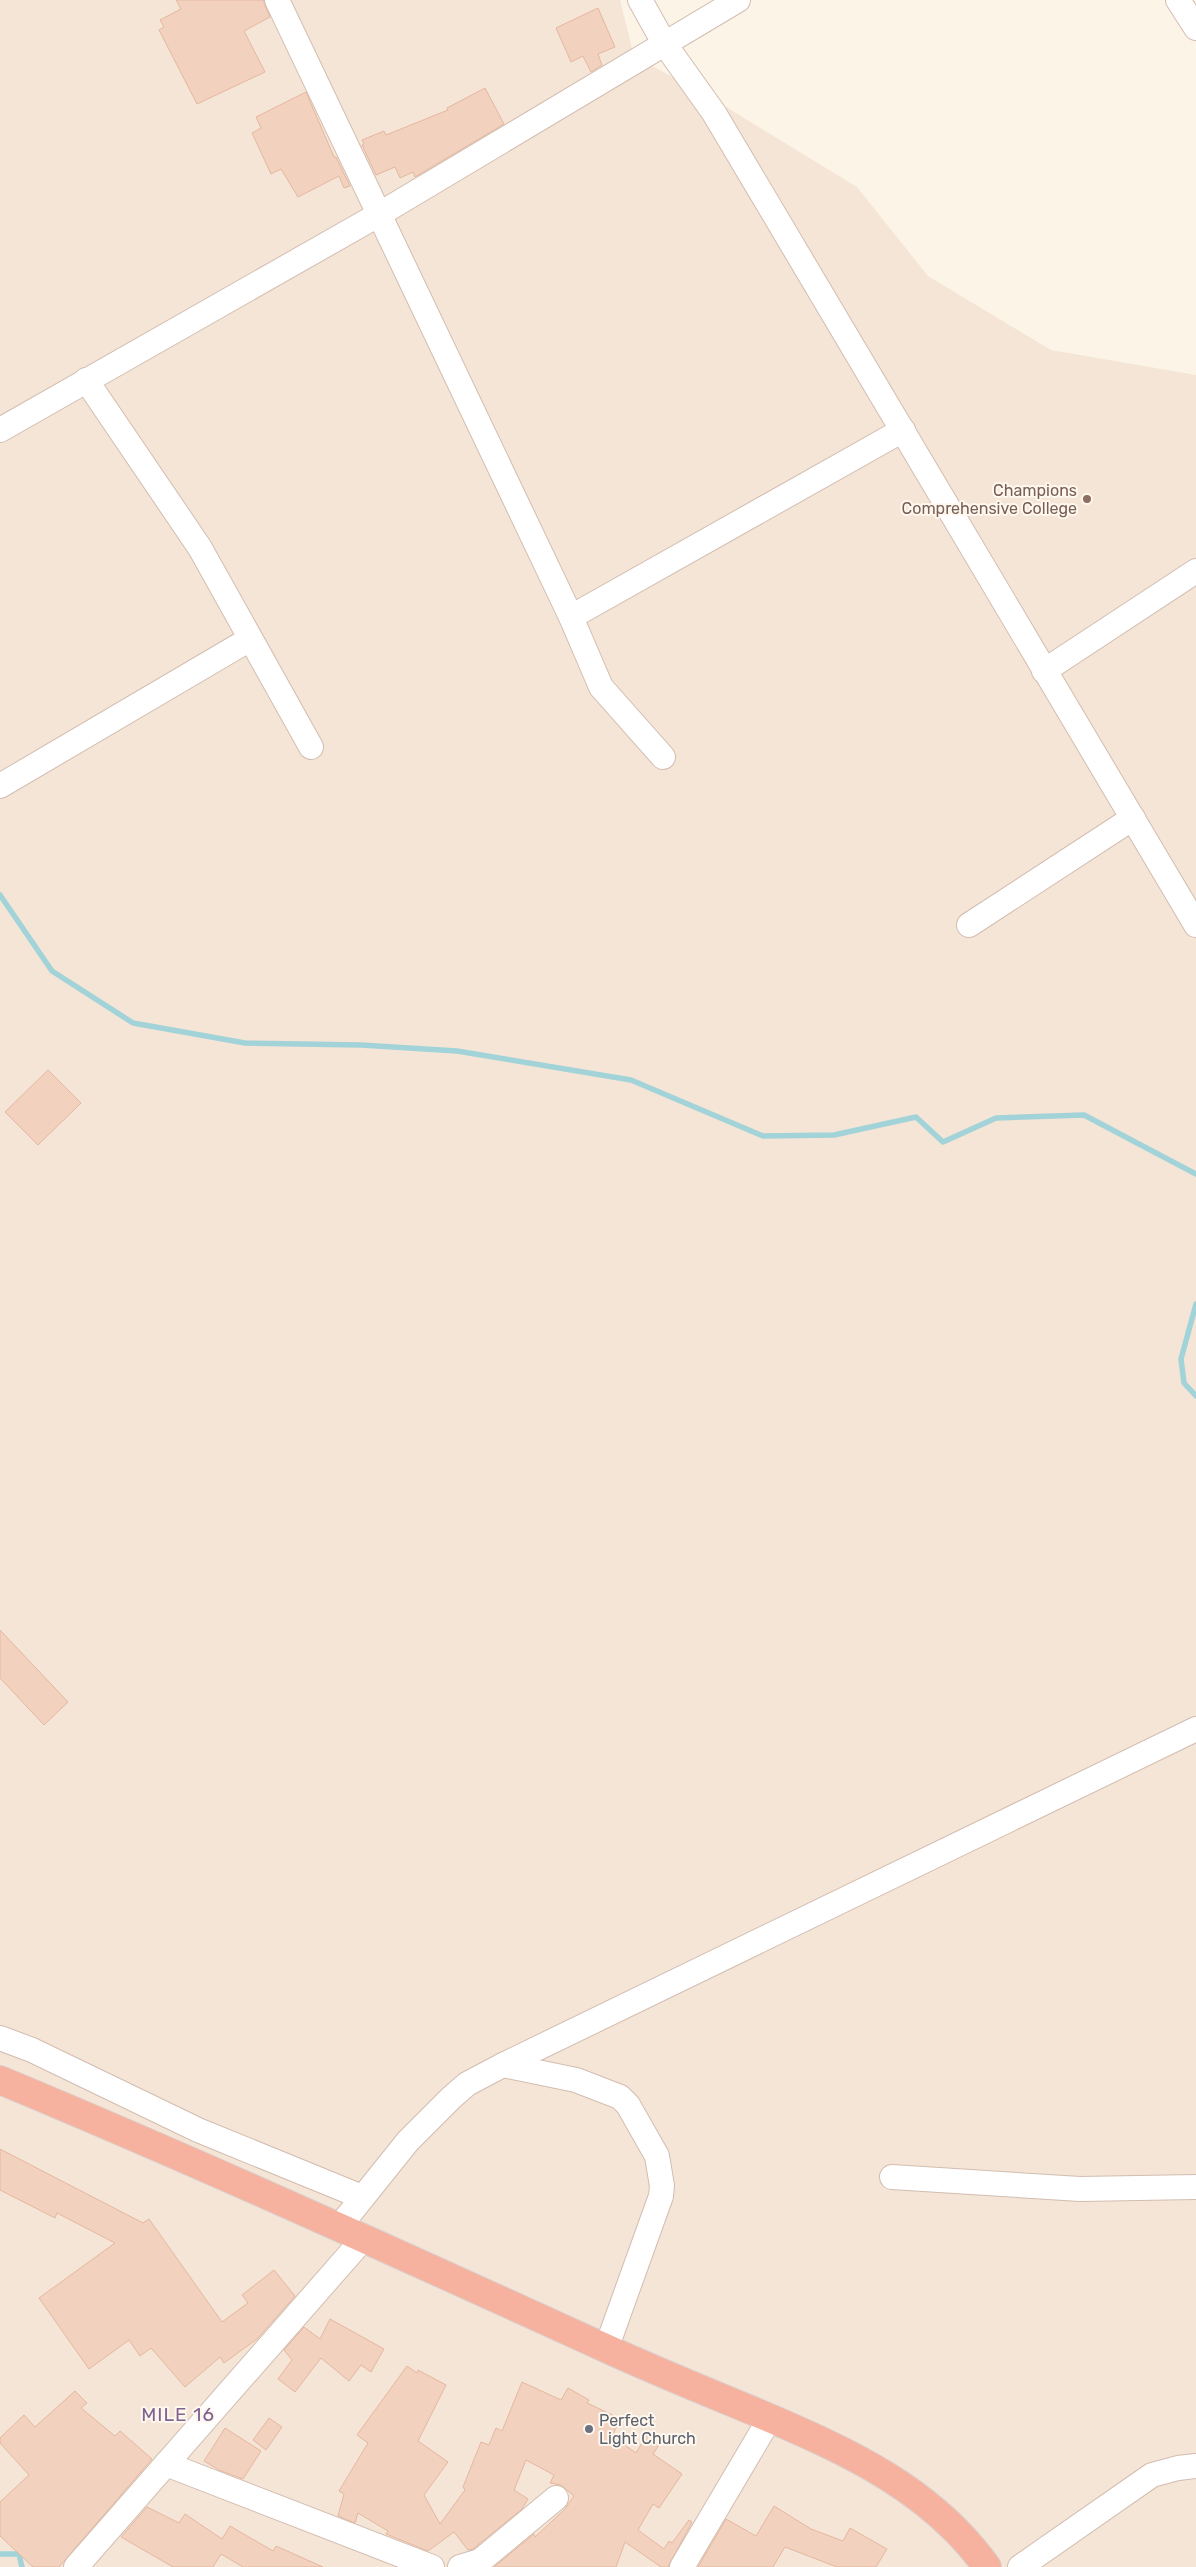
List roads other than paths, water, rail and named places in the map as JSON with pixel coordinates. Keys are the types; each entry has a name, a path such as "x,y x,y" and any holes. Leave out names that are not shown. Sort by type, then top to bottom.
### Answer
{"highway":[{"path":"0,2080 364,2238 606,2349 843,2450 888,2475 926,2504 961,2536 987,2567"}],"street":[{"path":"278,0 378,215 571,617 601,687 663,757"},
{"path":"640,0 664,43 714,113 1196,925"},
{"path":"0,430 378,215 738,0"},
{"path":"1178,0 1196,28"},
{"path":"86,380 187,527 311,748"},
{"path":"571,617 903,430"},
{"path":"1044,671 1196,571"},
{"path":"0,786 250,639"},
{"path":"969,926 1133,818"},
{"path":"339,2227 408,2141 467,2084 502,2065 1196,1729"},
{"path":"0,2038 32,2050 198,2130 362,2197"},
{"path":"502,2065 576,2080 620,2097 628,2105 657,2156 662,2186 661,2196 606,2349"},
{"path":"892,2177 1080,2189 1196,2187"},
{"path":"76,2567 364,2238"},
{"path":"682,2567 770,2418"},
{"path":"166,2464 432,2567"},
{"path":"1020,2567 1152,2475 1178,2468 1196,2466"},
{"path":"460,2567 480,2561 556,2498"}],"waterway":[{"path":"0,895 52,971 133,1023 245,1043 361,1045 457,1051 631,1080 763,1136 834,1135 916,1117 943,1142 996,1118 1084,1115 1196,1174"},
{"path":"1196,1304 1181,1359 1184,1383 1196,1396"},
{"path":"0,2554 19,2554 22,2567"}],"place":[{"name":"Champions Comprehensive College","path":"1087,499"},
{"name":"Perfect Light Church","path":"589,2429"}],"district":[{"name":"MILE 16","path":"178,2414"}]}
